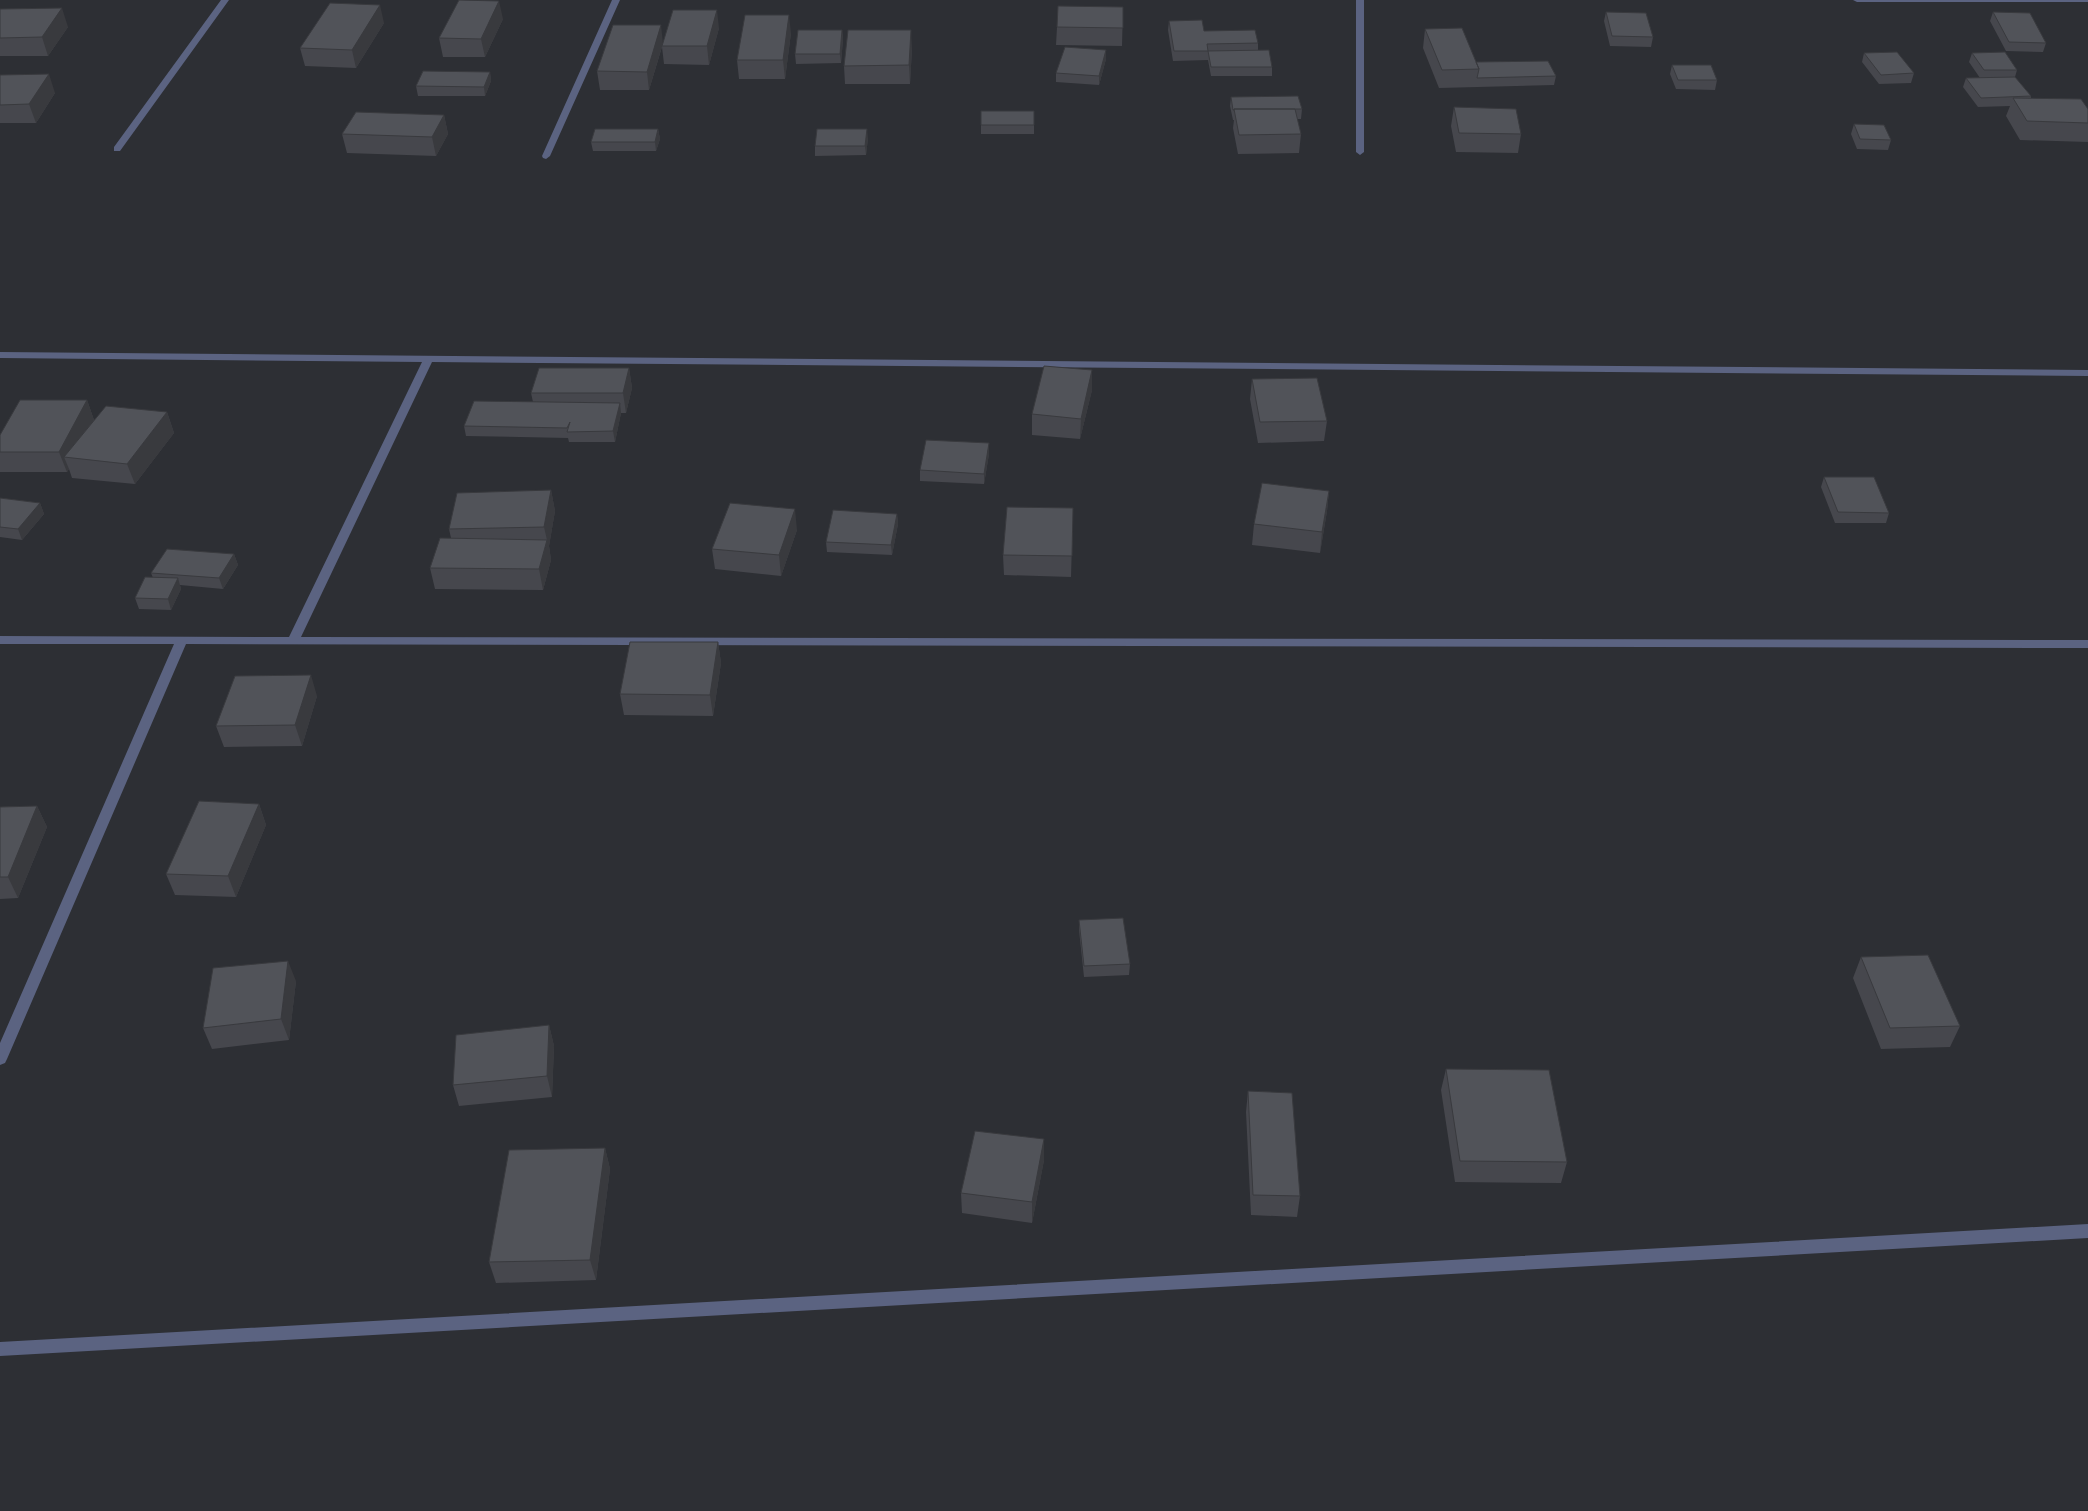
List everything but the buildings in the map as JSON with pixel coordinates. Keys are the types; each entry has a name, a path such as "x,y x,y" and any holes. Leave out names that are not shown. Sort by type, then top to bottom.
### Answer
{"street":[{"path":"117,149 225,0"},
{"path":"546,156 616,0"},
{"path":"1360,0 1360,152"},
{"path":"1857,0 2088,0"},
{"path":"0,355 2088,372"},
{"path":"294,639 428,358"},
{"path":"0,640 294,639 2088,644"},
{"path":"0,1059 182,640"},
{"path":"0,1348 2088,1231"}]}
